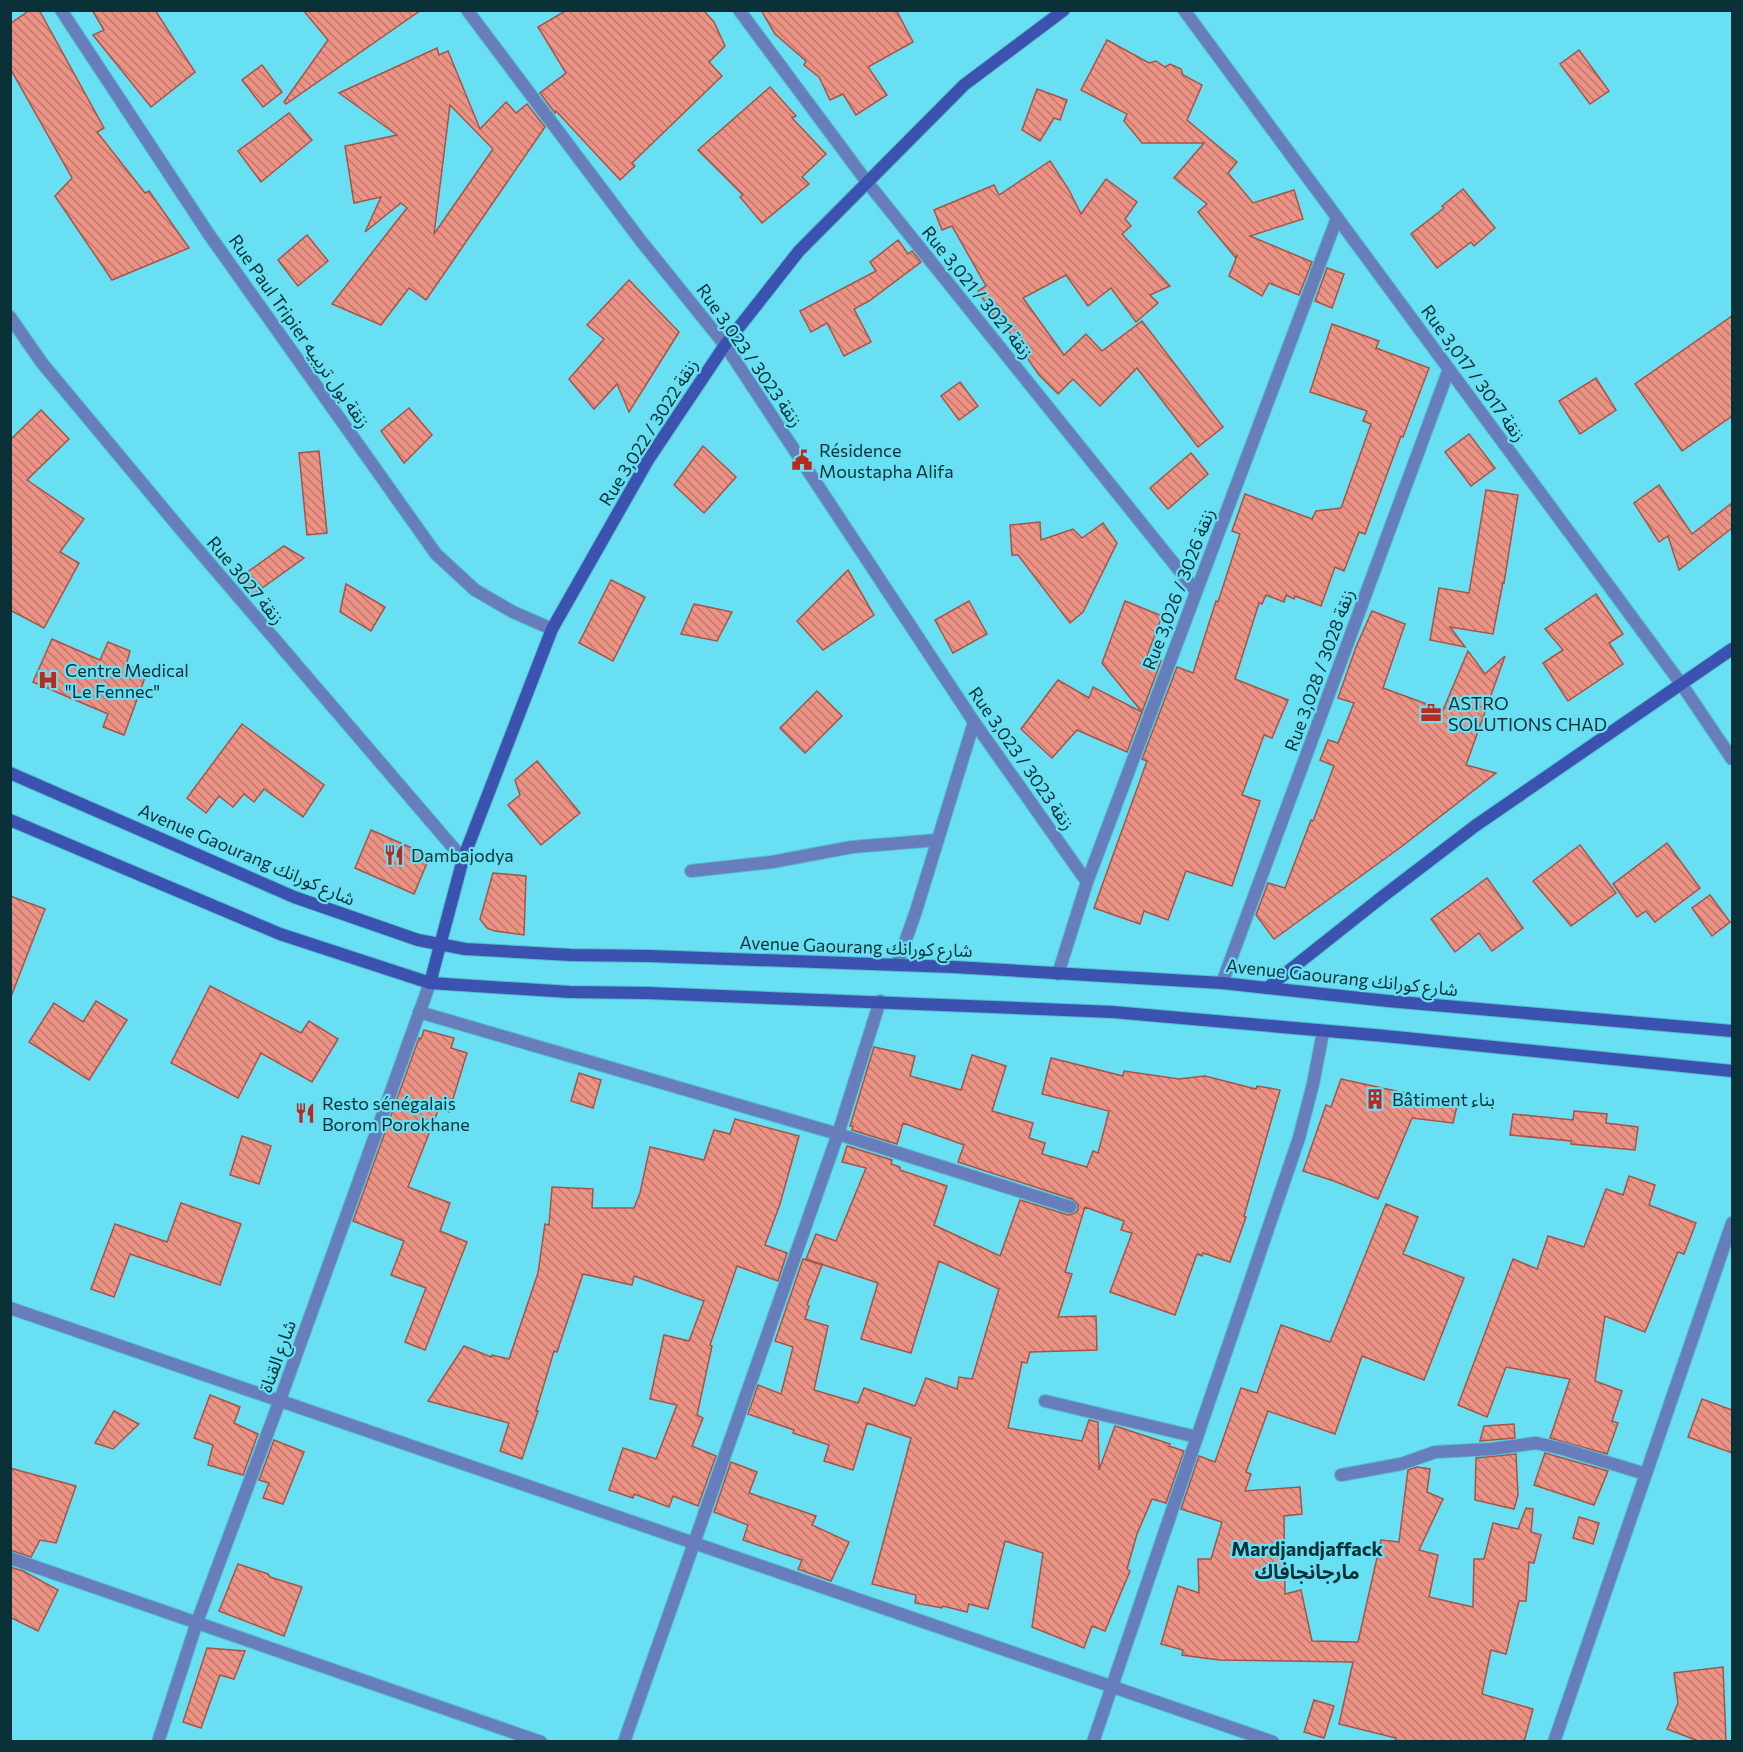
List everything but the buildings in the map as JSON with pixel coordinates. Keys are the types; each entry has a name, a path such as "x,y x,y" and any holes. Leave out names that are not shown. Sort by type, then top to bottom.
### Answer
{"main road":[{"name":"Rue 3,022 / زنقة 3022","path":"430,983 463,859 552,629 648,460 725,345 799,251 964,85 1064,10"},
{"path":"1267,988 1475,826 1732,650"},
{"name":"Avenue Gaourang شارع كورانك","path":"10,772 294,897 418,940 465,949 571,955 897,965 1222,983 1388,1001 1732,1031"},
{"path":"11,824 280,934 430,983 570,992 1113,1012 1385,1036 1732,1071"}],"street":[{"name":"Rue Paul Tripier زنقة بول تريبيه","path":"61,10 208,232 436,554 475,590 513,612 552,629"},
{"name":"Rue 3,023 / زنقة 3023","path":"466,10 641,241 725,345 974,722 1087,882"},
{"name":"Rue 3,021 / زنقة 3021","path":"739,10 867,182 1196,591"},
{"name":"Rue 3,017 / زنقة 3017","path":"1184,10 1682,685 1732,759"},
{"name":"Rue 3,026 / زنقة 3026","path":"1058,974 1087,882 1337,218"},
{"name":"Rue 3027 زنقة","path":"10,317 42,363 182,531 463,859"},
{"name":"Rue 3,028 / زنقة 3028","path":"1222,983 1449,369"},
{"path":"897,965 974,722"},
{"path":"691,872 772,862 852,847 938,840"},
{"name":"شارع القناة","path":"158,1742 197,1622 280,1400 430,983"},
{"path":"624,1742 838,1134 880,1002"},
{"path":"420,1012 838,1134 1070,1207"},
{"path":"1093,1742 1299,1138 1323,1032"},
{"path":"1554,1742 1732,1223"},
{"path":"10,1308 695,1541 1273,1742"},
{"path":"1046,1401 1197,1437"},
{"path":"1341,1475 1401,1464 1435,1452 1492,1449 1536,1443 1646,1474"},
{"path":"10,1558 541,1742"}],"place":[{"name":"Résidence Moustapha Alifa","path":"802,460"},
{"name":"Centre Medical \"Le Fennec\"","path":"48,680"},
{"name":"ASTRO SOLUTIONS CHAD","path":"1431,713"},
{"name":"Dambajodya","path":"394,855"},
{"name":"Bâtiment بناء","path":"1375,1099"},
{"name":"Resto sénégalais Borom Porokhane","path":"305,1113"}],"district":[{"name":"Mardjandjaffack مارجانجافاك","path":"1307,1560"}]}
